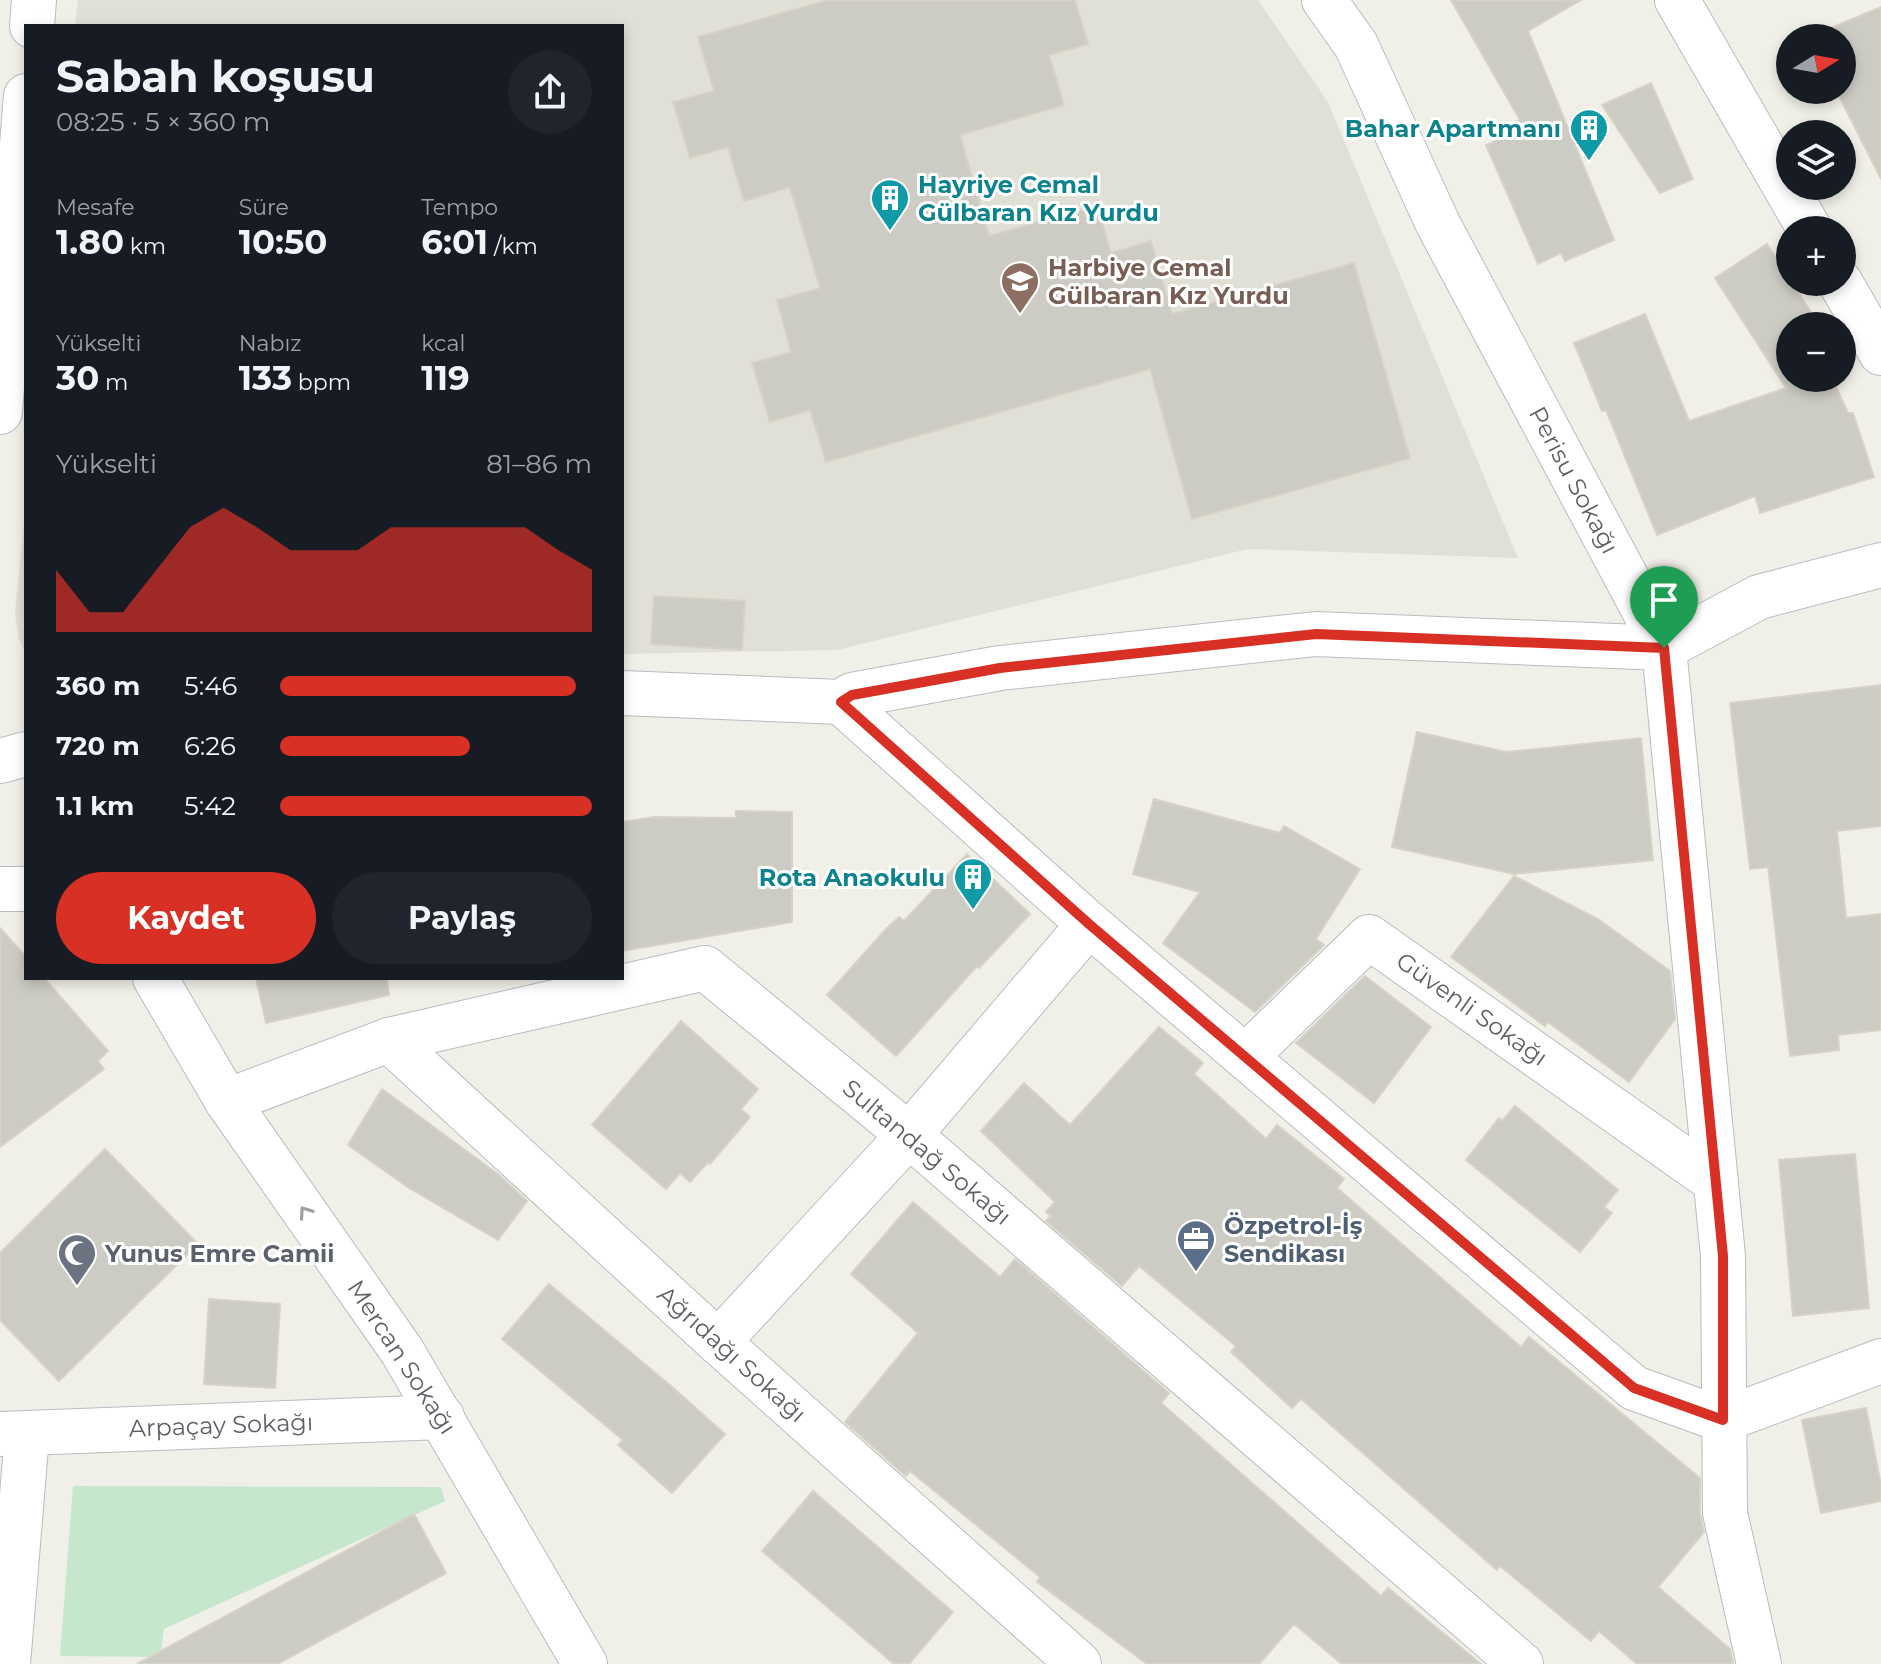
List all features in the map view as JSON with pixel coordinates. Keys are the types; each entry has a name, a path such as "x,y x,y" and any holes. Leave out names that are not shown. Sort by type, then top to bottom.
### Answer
{"street":[{"path":"32,24 34,0"},
{"name":"Perisu Sokağı","path":"1324,0 1356,45 1438,224 1664,648 1723,1256 1725,1513 1759,1664"},
{"path":"1677,0 1802,216"},
{"path":"0,412 24,120"},
{"path":"1848,296 1881,353"},
{"path":"624,693 841,702 852,695 1000,668 1316,634 1664,648 1759,597 1881,565"},
{"path":"841,702 1089,924 1634,1388 1723,1420 1881,1361"},
{"path":"0,761 24,755"},
{"path":"0,889 24,889"},
{"path":"718,1342 909,1135 1089,924"},
{"name":"Güvenli Sokağı","path":"1245,1057 1369,937 1716,1182"},
{"name":"Sultandağ Sokağı","path":"227,1101 389,1040 705,968 909,1135 1521,1664"},
{"name":"Mercan Sokağı","path":"156,980 227,1101 402,1351 585,1664"},
{"name":"Ağrıdağı Sokağı","path":"389,1040 718,1342 1079,1664"},
{"name":"Arpaçay Sokağı","path":"13,1434 442,1417"},
{"path":"8,1664 13,1434"}],"shaded area":[{"name":"Harbiye Cemal Gülbaran Kız Yurdu","path":"78,0 1258,0 1328,102 1518,558 1248,549 837,650 624,654 624,24 75,24"},
{"path":"24,526 24,650 15,614"}],"green space":[{"path":"73,1486 441,1487 445,1501 164,1629 160,1657 60,1656"}],"building":[{"name":"Hayriye Cemal Gülbaran Kız Yurdu","path":"828,0 1075,0 1088,44 1049,55 1064,105 960,135 989,236 1097,205 1111,253 1151,241 1172,314 1354,263 1410,458 1192,519 1150,369 826,462 810,410 770,422 752,363 791,352 777,300 820,288 790,187 744,201 728,147 690,158 673,102 714,91 698,37"},
{"path":"1451,0 1581,0 1528,31 1614,240 1565,261 1561,253 1538,264 1486,145 1505,137 1502,128 1520,120"},
{"path":"1881,7 1881,179 1856,130 1856,120 1851,120 1843,104 1856,104 1856,24 1840,24"},
{"path":"1651,83 1693,179 1660,193 1602,105"},
{"path":"1767,244 1776,258 1776,296 1801,296 1811,312 1776,312 1776,373 1715,278"},
{"path":"1645,314 1689,421 1776,391 1838,392 1848,413 1853,413 1874,477 1760,513 1755,496 1657,535 1606,410 1602,411 1574,343"},
{"path":"654,596 745,601 742,650 651,644"},
{"path":"1881,685 1881,826 1837,831 1846,918 1881,914 1881,1030 1838,1035 1839,1050 1790,1056 1768,867 1750,869 1730,703"},
{"path":"1417,732 1506,752 1641,738 1653,860 1514,874 1392,847"},
{"path":"1154,799 1280,833 1284,826 1360,869 1316,939 1324,945 1255,1012 1163,943 1200,892 1133,874"},
{"path":"736,811 792,812 792,922 624,951 624,822 654,817 736,818"},
{"path":"967,854 1030,914 979,968 977,966 896,1056 827,995 885,930 899,917 904,921"},
{"path":"1514,876 1598,919 1670,971 1675,1019 1629,1082 1548,1022 1545,1026 1451,957"},
{"path":"0,928 24,955 24,980 46,980 108,1051 98,1061 104,1069 0,1147"},
{"path":"1365,976 1431,1027 1374,1103 1296,1043"},
{"path":"256,980 387,980 389,995 266,1023"},
{"path":"681,1021 758,1089 741,1109 750,1117 710,1164 708,1162 690,1182 680,1173 666,1189 592,1125"},
{"path":"1159,1027 1203,1063 1194,1074 1266,1139 1277,1125 1344,1179 1337,1188 1521,1347 1529,1337 1700,1478 1700,1514 1704,1532 1658,1587 1730,1649 1733,1664 1637,1664 1599,1631 1591,1641 1500,1566 1497,1570 1301,1399 1292,1408 1231,1352 1236,1346 1139,1266 1122,1286 1046,1221 1051,1216 1046,1212 1055,1202 981,1131 1024,1083 1070,1125"},
{"path":"382,1089 499,1175 527,1201 498,1240 409,1188 348,1145"},
{"path":"1515,1106 1618,1190 1604,1207 1612,1213 1580,1252 1466,1160 1499,1118 1502,1121"},
{"name":"Yunus Emre Camii","path":"105,1149 198,1244 59,1381 0,1320 0,1253"},
{"path":"1855,1154 1869,1308 1793,1316 1779,1160"},
{"path":"913,1202 1000,1277 1015,1259 1169,1393 1161,1403 1381,1596 1388,1588 1481,1664 1342,1664 1294,1624 1259,1664 1147,1664 1037,1582 1040,1577 910,1471 906,1476 845,1422 918,1333 851,1274"},
{"path":"549,1284 725,1434 672,1493 618,1445 623,1440 502,1339"},
{"path":"209,1299 280,1304 275,1388 204,1384"},
{"path":"1866,1408 1881,1485 1881,1501 1821,1513 1802,1420"},
{"path":"813,1491 953,1612 909,1664 894,1664 762,1551"},
{"path":"414,1514 446,1573 277,1664 137,1664"}],"place":[{"name":"Bahar Apartmanı","path":"1589,162"},
{"name":"Hayriye Cemal Gülbaran Kız Yurdu","path":"890,232"},
{"name":"Harbiye Cemal Gülbaran Kız Yurdu","path":"1020,315"},
{"name":"Rota Anaokulu","path":"973,911"},
{"name":"Özpetrol-İş Sendikası","path":"1196,1273"},
{"name":"Yunus Emre Camii","path":"77,1287"}],"route":[{"path":"1316,634 1664,648 1723,1256 1723,1420 1634,1388 1089,924 841,702 852,695 1000,668 1316,634"}]}
